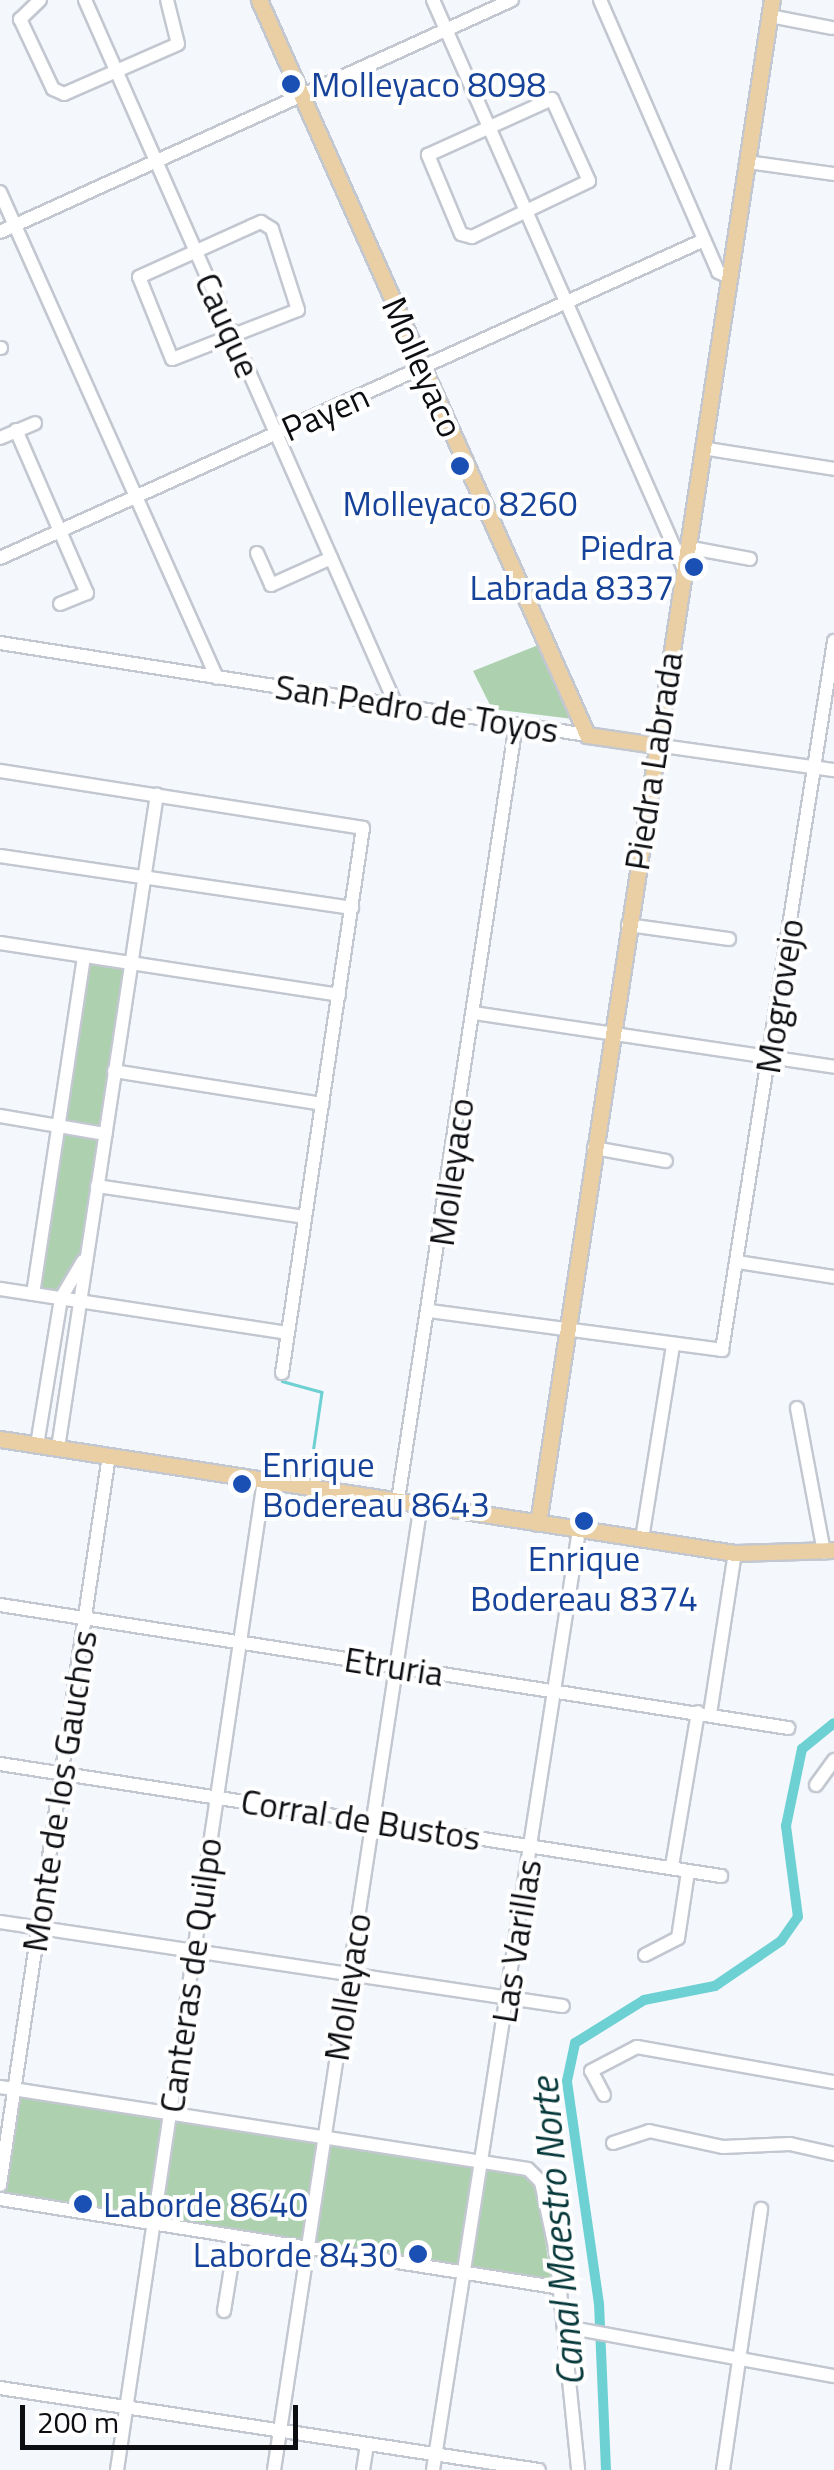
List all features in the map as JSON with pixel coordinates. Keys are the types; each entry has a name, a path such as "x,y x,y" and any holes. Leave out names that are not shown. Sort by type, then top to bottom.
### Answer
{"main road":[{"name":"Molleyaco","path":"259,0 587,734"},
{"name":"Piedra Labrada","path":"538,1523 771,5"},
{"name":"San Pedro de Toyos","path":"587,734 655,745"},
{"path":"0,1440 735,1553 829,1551"}],"street":[{"path":"40,0 20,19 58,94 178,44 166,0"},
{"name":"Cauque","path":"85,0 396,705"},
{"path":"432,0 683,567"},
{"path":"0,232 512,0"},
{"path":"600,0 704,240 729,277"},
{"path":"771,5 832,28"},
{"path":"545,99 556,102 589,181 526,212 461,234 428,155 487,124 545,99"},
{"path":"747,162 834,174"},
{"path":"0,192 217,678"},
{"path":"260,222 272,229 300,303 234,337 172,359 139,277 260,222"},
{"name":"Payen","path":"0,558 704,240"},
{"path":"0,438 34,423"},
{"path":"16,430 87,593 60,604"},
{"path":"702,448 834,469"},
{"path":"686,548 750,558"},
{"path":"258,553 272,585 331,558"},
{"name":"Mogrovejo","path":"672,1346 722,1350 834,641"},
{"name":"San Pedro de Toyos","path":"0,644 587,734"},
{"name":"Molleyaco","path":"398,1500 430,1311 516,724"},
{"name":"San Pedro de Toyos","path":"655,745 834,770"},
{"path":"0,771 363,825 282,1373"},
{"path":"58,1448 157,794"},
{"path":"0,856 352,908"},
{"path":"628,925 730,940"},
{"path":"0,943 339,995"},
{"path":"33,1294 84,957"},
{"path":"474,1013 834,1068"},
{"path":"114,1072 322,1104"},
{"path":"0,1116 105,1134"},
{"path":"594,1148 666,1161"},
{"path":"97,1186 305,1217"},
{"path":"36,1445 60,1298 86,1256"},
{"path":"738,1262 834,1277"},
{"path":"0,1289 288,1333"},
{"path":"430,1311 672,1346 642,1539"},
{"path":"796,1408 829,1551"},
{"name":"Monte de los Gauchos","path":"0,2185 7,2088 38,1928 110,1456"},
{"name":"Canteras de Quilpo","path":"117,2470 264,1480"},
{"name":"Molleyaco","path":"274,2470 421,1504"},
{"name":"Las Varillas","path":"434,2470 579,1530"},
{"path":"672,1866 735,1553"},
{"name":"Etruria","path":"0,1604 788,1728"},
{"path":"816,1785 834,1760"},
{"name":"Corral de Bustos","path":"0,1764 721,1876"},
{"path":"645,1954 678,1938 688,1872"},
{"path":"0,1922 562,2006"},
{"path":"604,2094 592,2071 637,2047 834,2082"},
{"path":"7,2088 482,2159 536,2174 561,2288 578,2470"},
{"path":"613,2144 649,2131 723,2147 790,2144 834,2154"},
{"path":"0,2199 561,2288"},
{"path":"723,2470 762,2209"},
{"path":"224,2312 236,2237"},
{"path":"566,2327 834,2376"},
{"path":"0,2388 539,2470"},
{"path":"363,2470 367,2444"}],"green space":[{"path":"546,642 573,719 492,709 473,671"},
{"path":"88,964 125,970 100,1128 63,1122"},
{"path":"63,1132 100,1139 84,1251 57,1294 38,1291"},
{"path":"17,2093 167,2117 151,2219 1,2196"},
{"path":"175,2118 319,2141 303,2245 159,2222"},
{"path":"330,2141 479,2165 463,2269 313,2246"},
{"path":"485,2166 535,2174 552,2285 468,2271"}],"waterway":[{"path":"282,1381 322,1392 312,1460"},
{"name":"Canal Maestro Norte","path":"606,2470 599,2304 567,2081 575,2043 644,2000 715,1986 781,1941 798,1917 786,1826 802,1749 834,1723"}],"place":[{"name":"Molleyaco 8098","path":"291,84"},
{"name":"Molleyaco 8260","path":"460,466"},
{"name":"Piedra Labrada 8337","path":"694,567"},
{"name":"Enrique Bodereau 8643","path":"242,1484"},
{"name":"Enrique Bodereau 8374","path":"584,1521"},
{"name":"Laborde 8640","path":"83,2204"},
{"name":"Laborde 8430","path":"418,2254"}]}
